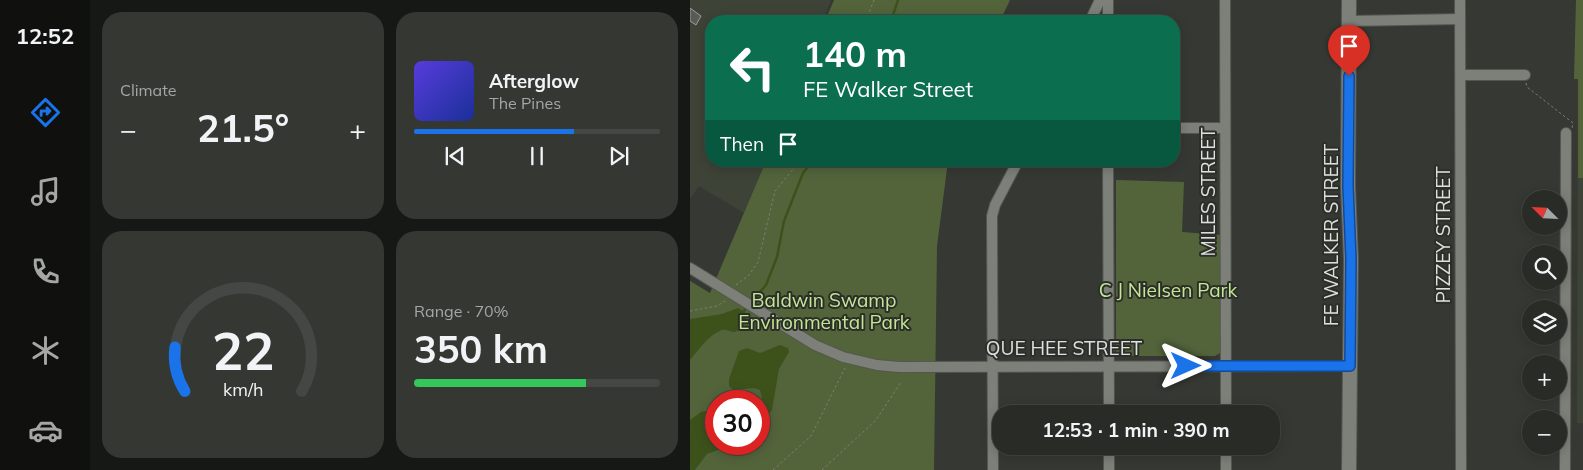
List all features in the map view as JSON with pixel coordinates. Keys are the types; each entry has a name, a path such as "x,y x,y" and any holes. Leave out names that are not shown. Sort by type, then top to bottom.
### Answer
{"main road":[{"name":"FE WALKER STREET","path":"1349,0 1348,186 1351,259 1349,470"}],"street":[{"path":"1093,15 1100,0"},
{"path":"1108,0 1108,15"},
{"name":"MILES STREET","path":"1225,0 1226,405"},
{"name":"PIZZEY STREET","path":"1460,0 1461,470"},
{"path":"1349,21 1460,19"},
{"path":"1460,74 1525,75"},
{"path":"1180,128 1225,128"},
{"path":"1566,134 1566,470"},
{"path":"993,470 992,216 995,205 1015,167"},
{"path":"1108,167 1109,405"},
{"name":"QUE HEE STREET","path":"690,268 815,345 843,357 877,365 899,367 1350,366"},
{"path":"1109,455 1109,470"},
{"path":"1226,455 1226,470"}],"path":[{"path":"868,15 874,0"},
{"path":"1525,75 1527,87 1573,123 1573,127 1566,134"},
{"path":"734,286 749,275 758,262 775,192 795,167"},
{"path":"690,311 717,306 726,299"},
{"path":"773,470 811,436 845,367"},
{"path":"822,470 876,420 901,382"}],"shaded area":[{"path":"690,0 831,0 825,15 705,15 705,167 763,167 744,213 699,186 690,199"},
{"path":"1578,79 1583,79 1583,423 1577,423"},
{"path":"738,308 749,315 739,330 732,332 722,330 713,335 690,360 690,319 722,314"},
{"path":"780,345 788,348 789,352 779,369 770,413 770,390 754,388 733,390 729,386 729,379 739,351 747,348 760,353"},
{"path":"705,411 706,455 695,470 690,470 690,420"}],"green space":[{"path":"834,0 1010,0 1003,15 828,15"},
{"path":"1576,0 1583,0 1583,178 1578,178 1578,79 1574,79"},
{"name":"Baldwin Swamp Environmental Park","path":"763,167 947,167 937,246 934,470 690,470 690,281 710,293"},
{"name":"C J Nielsen Park","path":"1116,180 1184,182 1182,232 1222,235 1221,346 1220,353 1215,356 1118,356 1116,354"}],"building":[{"path":"690,8 701,16 696,25 690,21"}],"waterway":[{"path":"893,15 898,0"},
{"path":"751,302 766,285 777,257 784,221 803,173 808,167"},
{"path":"743,312 748,306"}],"route":[{"path":"1186,366 1350,366 1349,76"}]}
